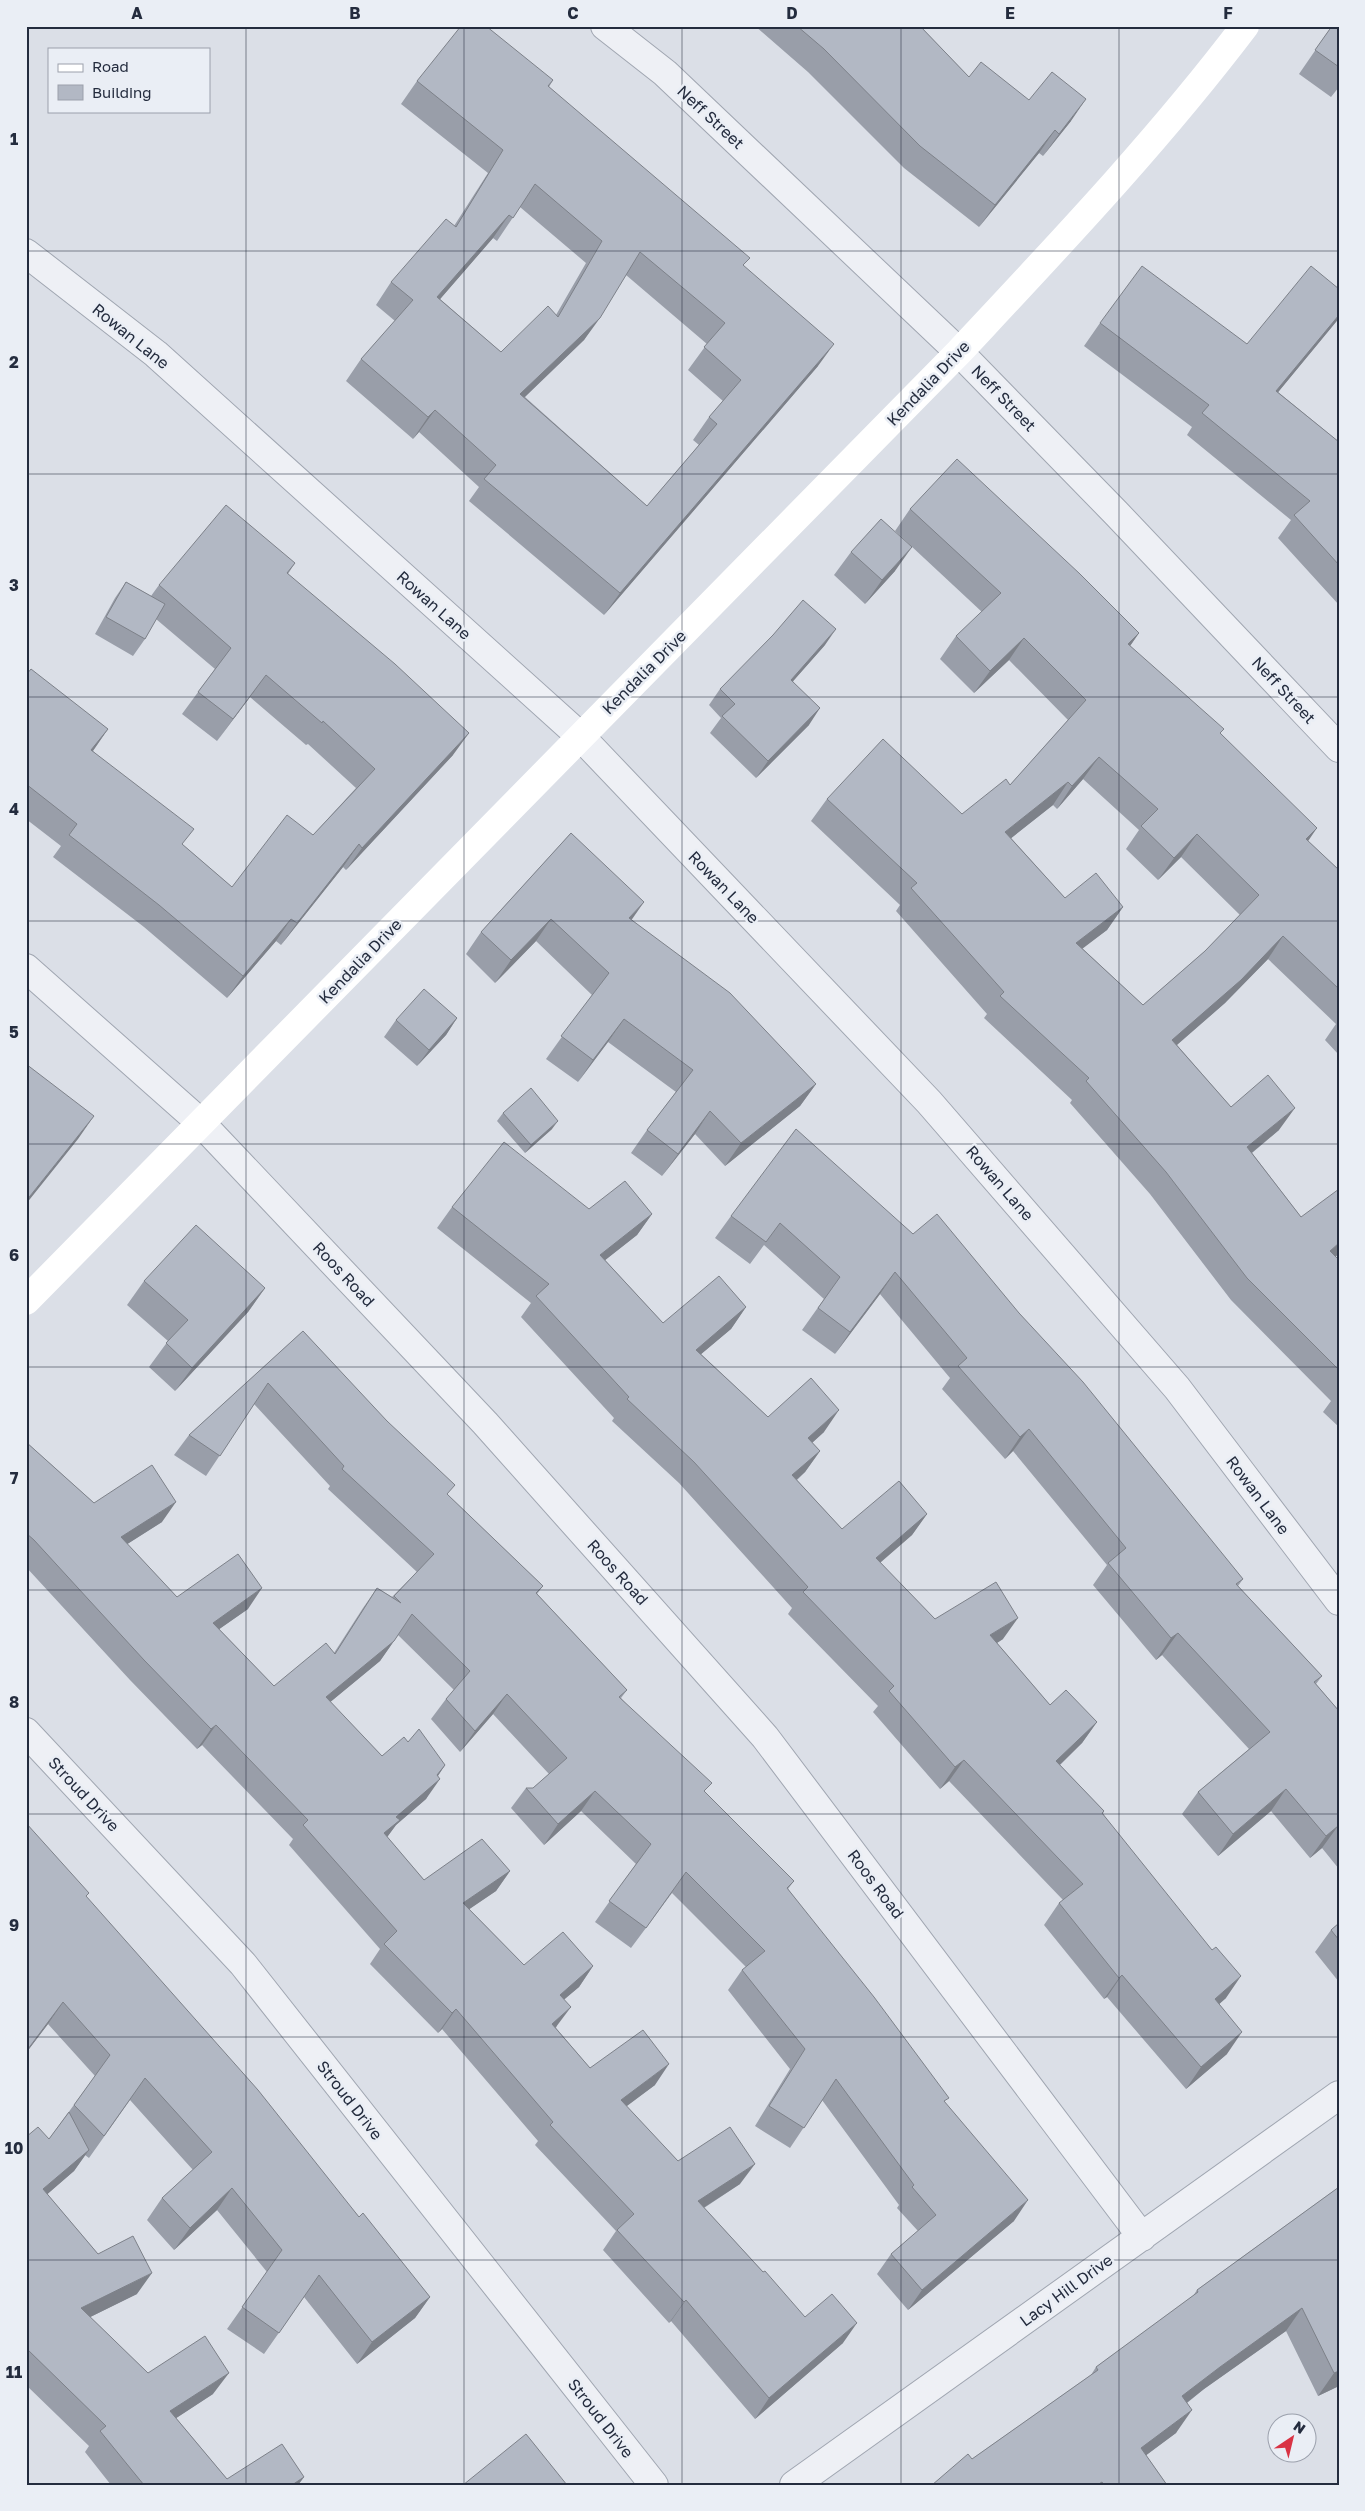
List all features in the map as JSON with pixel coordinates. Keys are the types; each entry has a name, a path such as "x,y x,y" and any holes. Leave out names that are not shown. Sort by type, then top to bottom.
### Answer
{"street":[{"name":"Neff Street","path":"605,26 665,73 959,352 1116,513 1339,748"},
{"name":"Kendalia Drive","path":"26,1301 959,352 1086,216 1179,112 1245,26"},
{"name":"Rowan Lane","path":"26,253 156,354 580,736 929,1102 1177,1388 1339,1601"},
{"name":"Roos Road","path":"26,968 201,1123 485,1422 764,1737 1142,2237"},
{"name":"Stroud Drive","path":"26,1732 243,1964 654,2485"},
{"name":"Lacy Hill Drive","path":"794,2485 1339,2096"}],"building":[{"path":"461,26 486,26 553,80 548,86 750,258 743,265 834,344 620,593 484,479 496,465 435,410 428,417 361,359 413,300 391,282 446,219 456,227 503,150 417,81","holes":["535,184 602,241 558,317 548,306 501,352 437,297 509,215 513,218","640,252 725,323 704,347 741,380 709,417 717,424 647,506 520,394 600,318"]},
{"path":"797,26 920,26 969,77 981,62 1029,100 1052,72 1086,99 1059,134 1055,130 995,205 920,146 824,49"},
{"path":"1332,26 1339,26 1339,67 1315,50"},
{"path":"1142,266 1247,344 1311,266 1339,289 1339,315 1276,391 1339,442 1339,565 1294,515 1310,501 1202,413 1209,405 1100,323"},
{"path":"957,459 1080,574 1139,633 1128,644 1224,729 1220,733 1317,828 1306,839 1339,870 1339,989 1283,936 1241,980 1172,1040 1231,1107 1268,1075 1295,1108 1247,1147 1301,1217 1339,1189 1339,1243 1330,1251 1339,1260 1339,1370 1247,1278 1166,1172 1086,1081 1089,1078 1000,996 1004,992 911,888 917,883 827,799 883,739 962,814 1006,779 1010,785 1086,700 1024,638 990,671 956,636 1001,593 910,509","holes":["1099,757 1158,809 1141,826 1174,858 1197,834 1259,895 1205,951 1143,1005 1076,943 1123,907 1096,873 1065,898 1005,832 1068,782 1072,786"]},
{"path":"226,505 295,563 287,573 395,664 469,733 362,848 359,844 297,923 291,919 243,976 159,905 69,835 77,824 26,784 26,675 31,669 108,729 91,750 194,829 182,844 232,887 287,815 313,835 375,769 323,721 322,723 266,675 233,719 198,692 231,648 159,585"},
{"path":"881,519 912,547 882,580 851,552"},
{"path":"126,582 165,604 145,639 106,617"},
{"path":"803,600 836,629 791,680 820,708 768,761 722,716 735,704 720,689 773,635"},
{"path":"571,833 644,902 629,918 730,993 816,1084 741,1143 710,1111 678,1154 647,1130 693,1070 624,1019 593,1060 561,1036 609,973 551,919 511,960 481,932"},
{"path":"424,989 457,1018 429,1050 396,1020"},
{"path":"26,1064 94,1116 26,1201"},
{"path":"531,1088 558,1121 531,1145 503,1113"},
{"path":"796,1129 913,1234 937,1214 1019,1313 1083,1382 1243,1579 1236,1584 1322,1676 1314,1682 1339,1711 1339,1827 1326,1836 1286,1789 1233,1834 1198,1792 1270,1732 1178,1633 1171,1638 1108,1563 1126,1548 1029,1429 1020,1437 958,1366 967,1358 895,1272 850,1332 818,1308 840,1277 780,1223 766,1242 731,1216"},
{"path":"504,1142 589,1209 625,1181 652,1214 600,1255 663,1323 719,1276 746,1307 696,1350 768,1417 811,1378 839,1410 808,1438 820,1451 792,1475 842,1529 899,1481 927,1514 876,1558 935,1619 996,1582 1018,1618 990,1635 1050,1705 1066,1690 1097,1722 1056,1761 1104,1811 1102,1813 1212,1950 1216,1947 1241,1976 1215,1999 1242,2032 1201,2067 1122,1975 1119,1978 1059,1903 1083,1884 964,1760 955,1767 889,1691 894,1686 803,1592 808,1587 694,1462 627,1399 629,1397 536,1296 549,1284 452,1207"},
{"path":"196,1225 265,1288 192,1368 166,1343 188,1320 144,1281"},
{"path":"303,1331 387,1421 455,1485 447,1494 543,1586 536,1593 627,1690 619,1697 712,1783 704,1791 794,1881 787,1888 874,1997 949,2098 944,2101 1028,2200 922,2290 891,2254 936,2215 912,2187 914,2185 836,2079 804,2128 769,2106 805,2049 742,1970 765,1951 686,1872 646,1928 609,1901 651,1844 595,1791 558,1824 526,1788 533,1788 567,1758 507,1694 475,1731 446,1699 470,1671 412,1614 394,1641 326,1697 382,1756 404,1737 408,1742 419,1729 445,1765 437,1775 440,1779 396,1817 400,1820 384,1833 424,1880 482,1839 510,1871 463,1903 524,1965 563,1932 593,1966 560,1995 571,2007 552,2024 590,2068 643,2030 669,2064 621,2100 678,2161 730,2127 755,2164 698,2201 763,2272 765,2271 805,2317 832,2294 857,2323 769,2398 686,2300 684,2302 617,2230 634,2214 550,2125 553,2122 456,2009 452,2013 384,1944 397,1931 303,1825 308,1820 216,1725 211,1729 26,1533 26,1442 94,1503 152,1465 176,1502 121,1537 177,1597 238,1554 262,1588 213,1623 274,1686 326,1643 335,1654 377,1588 401,1603 394,1596 434,1554 342,1469 344,1466 268,1383 220,1456 189,1435"},
{"path":"26,1823 89,1893 86,1896 258,2090 359,2217 363,2213 430,2297 372,2342 319,2275 279,2333 242,2307 282,2250 232,2188 190,2228 162,2198 212,2152 145,2078 104,2136 74,2105 110,2055 63,2002 28,2049 26,2048"},
{"path":"1339,1923 1339,1940 1331,1930"},
{"path":"69,2112 89,2150 43,2189 98,2254 133,2236 152,2273 81,2308 148,2373 205,2336 229,2373 170,2411 227,2479 282,2444 304,2477 292,2485 144,2485 100,2431 106,2426 26,2348 26,2137 38,2127 49,2139"},
{"path":"1339,2187 1339,2371 1334,2373 1302,2308 1182,2396 1192,2410 1141,2448 1167,2485 1104,2485 1102,2482 1097,2485 932,2485 968,2454 972,2459 1098,2370 1096,2367 1198,2292 1197,2290"},
{"path":"526,2434 567,2485 463,2485"}]}
